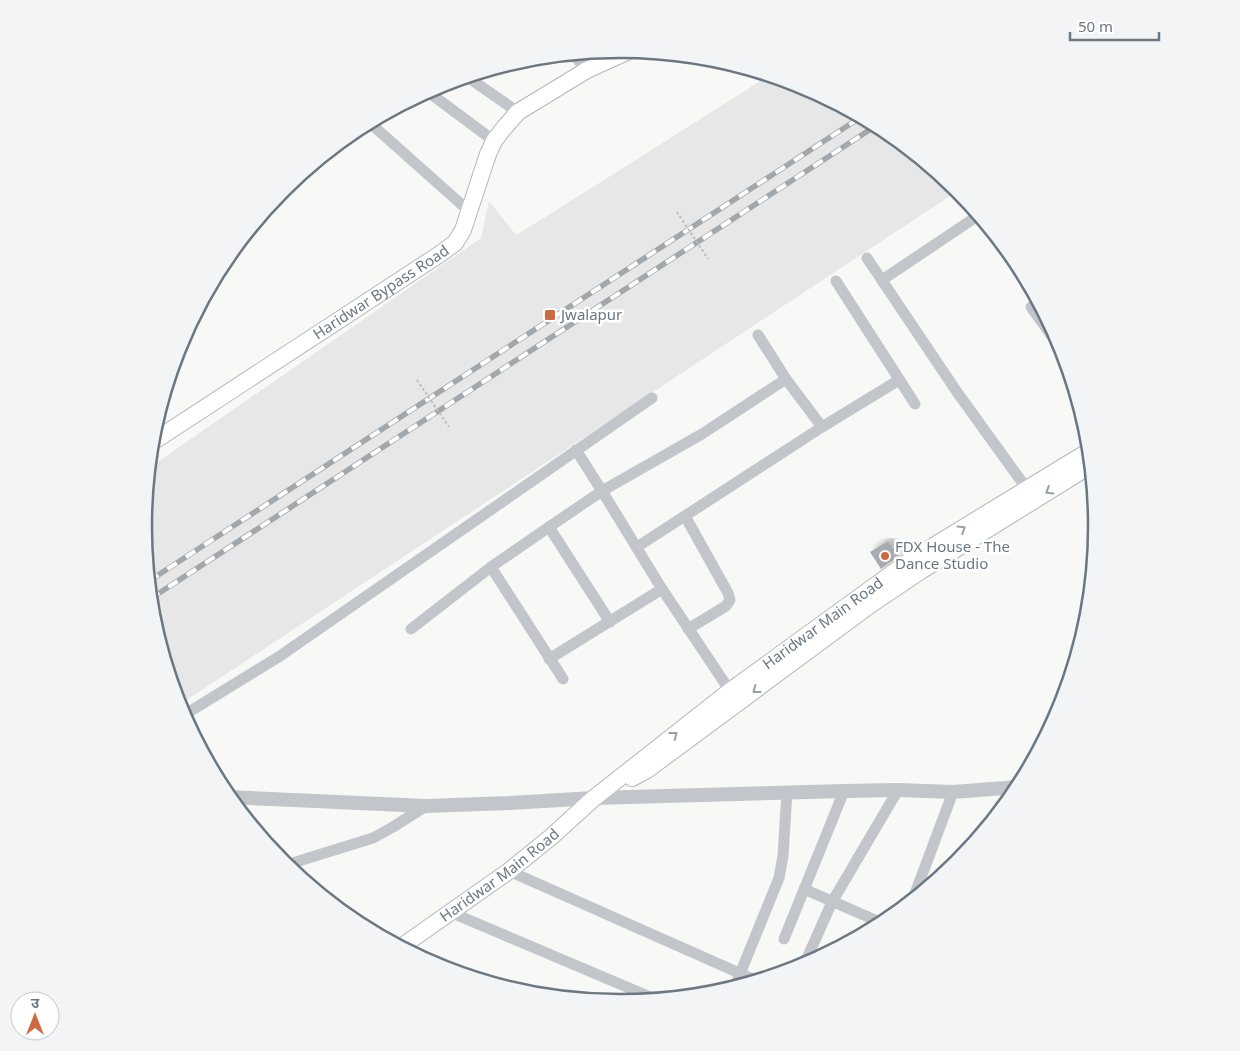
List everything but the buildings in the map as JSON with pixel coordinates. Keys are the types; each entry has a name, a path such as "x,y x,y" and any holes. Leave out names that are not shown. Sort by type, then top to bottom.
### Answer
{"main road":[{"name":"Haridwar Bypass Road","path":"161,437 455,243 463,230 470,212 488,154 494,141 504,128 518,112 587,70 613,58"},
{"name":"Haridwar Main Road","path":"407,942 509,871 551,837 594,798 730,691 909,561 1082,454"},
{"name":"Haridwar Main Road","path":"594,798 647,770 870,605 919,572 1084,469"}],"street":[{"path":"578,60 587,70"},
{"path":"473,81 518,112"},
{"path":"434,96 494,141"},
{"path":"375,127 470,212"},
{"path":"882,280 974,219"},
{"path":"867,258 957,392 1027,489"},
{"path":"836,281 915,404"},
{"path":"1031,307 1041,320"},
{"path":"758,335 786,379 822,427"},
{"path":"410,629 491,566 548,526 602,491 702,434 786,379"},
{"path":"637,547 822,427 900,380"},
{"path":"191,712 280,656 652,398"},
{"path":"576,450 662,589 730,691"},
{"path":"685,516 728,593 730,600 726,606 688,629"},
{"path":"548,526 610,622"},
{"path":"491,566 563,679"},
{"path":"549,659 662,589"},
{"path":"240,797 426,806 594,798 898,790 952,792 1008,788"},
{"path":"809,953 832,902 898,790"},
{"path":"784,939 844,791"},
{"path":"739,979 779,878 783,856 787,792"},
{"path":"918,887 952,792"},
{"path":"296,863 372,838 426,806"},
{"path":"509,871 746,976"},
{"path":"804,889 872,920"},
{"path":"450,912 640,993"}],"path":[{"path":"678,212 708,259"},
{"path":"417,380 449,427"}],"shaded area":[{"path":"763,80 799,93 854,120 905,154 951,195 186,700 168,647 156,587 152,526 156,463 481,238 489,201 516,235"}],"railway":[{"path":"155,577 855,121"},
{"path":"157,594 870,130"}],"place":[{"name":"Jwalapur","path":"550,315"},
{"name":"FDX House - The Dance Studio","path":"885,556"}]}
